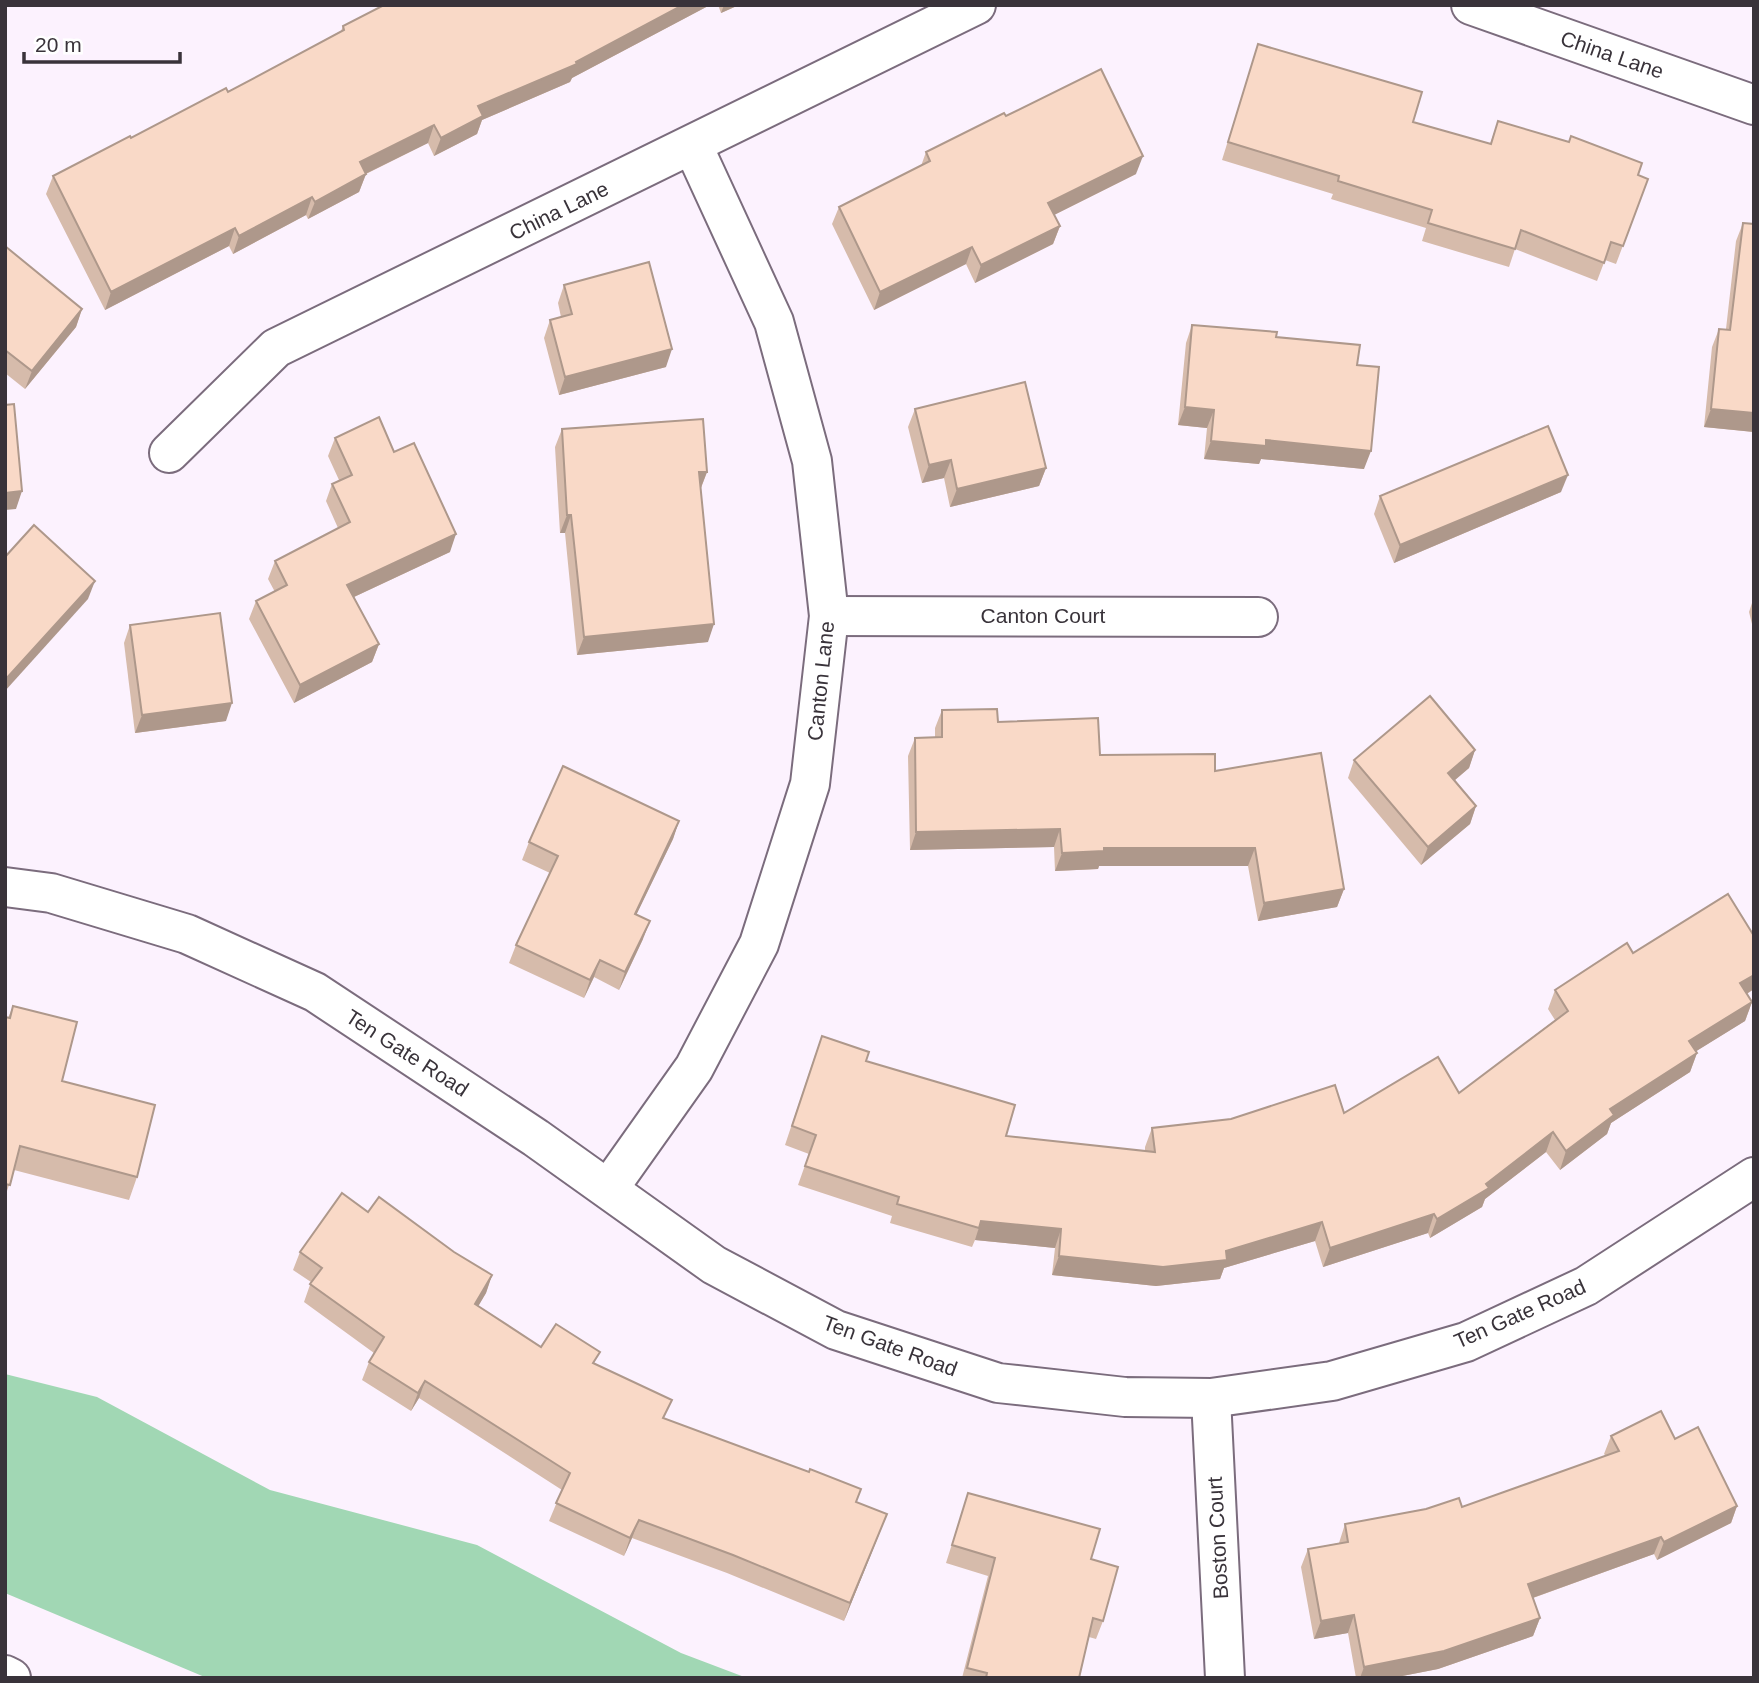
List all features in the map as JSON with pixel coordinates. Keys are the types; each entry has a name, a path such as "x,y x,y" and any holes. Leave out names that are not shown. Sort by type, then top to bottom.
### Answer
{"street":[{"name":"China Lane","path":"169,453 276,348 976,5"},
{"name":"China Lane","path":"1471,5 1754,105"},
{"name":"Canton Lane","path":"609,1188 694,1068 759,944 810,784 829,616 812,461 774,322 693,146"},
{"name":"Canton Court","path":"829,616 1258,617"},
{"name":"Ten Gate Road","path":"5,887 51,893 187,934 315,992 609,1188 714,1265 836,1330 998,1383 1125,1397 1211,1398 1332,1381 1466,1342 1586,1286 1754,1177"},
{"name":"Boston Court","path":"1211,1398 1225,1678"},
{"path":"5,1675 11,1678"}],"green space":[{"path":"5,1374 97,1397 270,1490 477,1545 681,1653 747,1678 207,1678 5,1593"}],"building":[{"path":"384,5 683,5 576,62 577,64 478,106 483,116 441,138 434,125 360,162 366,174 315,202 312,197 239,236 235,228 111,292 53,176 226,88 228,92 344,30 343,26"},
{"path":"1258,44 1422,92 1413,122 1491,144 1498,121 1569,142 1571,136 1642,163 1638,175 1648,179 1623,246 1611,242 1604,263 1521,230 1515,249 1428,223 1432,210 1338,181 1339,176 1228,142"},
{"path":"1101,69 1143,156 1048,203 1060,226 981,265 972,247 880,292 839,207 930,161 926,152"},
{"path":"1743,223 1754,224 1754,413 1711,409 1719,329 1730,330"},
{"path":"5,246 82,309 32,371 5,350"},
{"path":"649,262 672,349 565,377 550,320 572,314 564,285"},
{"path":"1192,325 1277,332 1276,337 1360,345 1357,365 1379,367 1371,451 1266,440 1266,446 1211,441 1214,410 1185,407"},
{"path":"1025,382 1046,468 957,489 951,460 929,465 915,409"},
{"path":"14,404 22,491 5,493 5,405"},
{"path":"379,417 394,452 414,443 456,534 347,585 379,644 300,685 256,601 287,585 275,561 350,522 332,484 352,475 335,438"},
{"path":"703,419 707,472 699,472 714,624 584,637 571,515 567,515 562,429"},
{"path":"1548,426 1568,475 1400,545 1380,496"},
{"path":"34,525 95,581 5,680 5,557"},
{"path":"220,613 232,703 142,715 130,625"},
{"path":"1430,696 1475,750 1448,773 1476,806 1428,847 1354,760"},
{"path":"997,709 998,722 1098,718 1100,755 1215,754 1215,771 1321,753 1344,889 1264,903 1255,848 1104,848 1104,851 1062,853 1060,829 916,832 915,738 942,737 942,710"},
{"path":"563,766 679,821 635,914 650,921 625,972 600,960 590,980 516,945 558,856 529,842"},
{"path":"1728,894 1754,936 1754,975 1740,983 1752,1002 1689,1041 1697,1053 1610,1109 1614,1115 1566,1151 1553,1132 1486,1184 1489,1188 1437,1219 1434,1214 1330,1248 1322,1222 1226,1251 1227,1260 1163,1267 1059,1256 1061,1229 981,1221 979,1228 897,1204 899,1197 805,1166 816,1135 792,1126 822,1036 869,1052 866,1061 1015,1105 1006,1136 1155,1152 1152,1128 1231,1119 1335,1085 1344,1113 1438,1057 1459,1093 1568,1011 1555,990 1627,943 1633,953"},
{"path":"13,1006 77,1022 62,1081 155,1105 137,1177 20,1146 10,1185 5,1184 5,1017 10,1018"},
{"path":"342,1193 368,1212 379,1197 454,1252 492,1275 475,1304 541,1347 556,1324 600,1352 593,1363 672,1400 663,1418 861,1489 856,1502 887,1514 850,1603 639,1520 630,1538 556,1503 570,1473 425,1381 418,1393 369,1362 384,1337 310,1284 322,1268 300,1252"},
{"path":"1661,1411 1675,1439 1698,1427 1737,1506 1664,1542 1661,1537 1528,1584 1540,1618 1444,1651 1364,1667 1354,1615 1321,1621 1308,1549 1348,1542 1345,1524 1426,1509 1459,1498 1462,1507 1619,1451 1611,1436"},
{"path":"968,1493 1100,1529 1091,1559 1118,1567 1103,1621 1093,1618 1079,1678 986,1678 987,1673 967,1668 995,1558 952,1545"}]}
